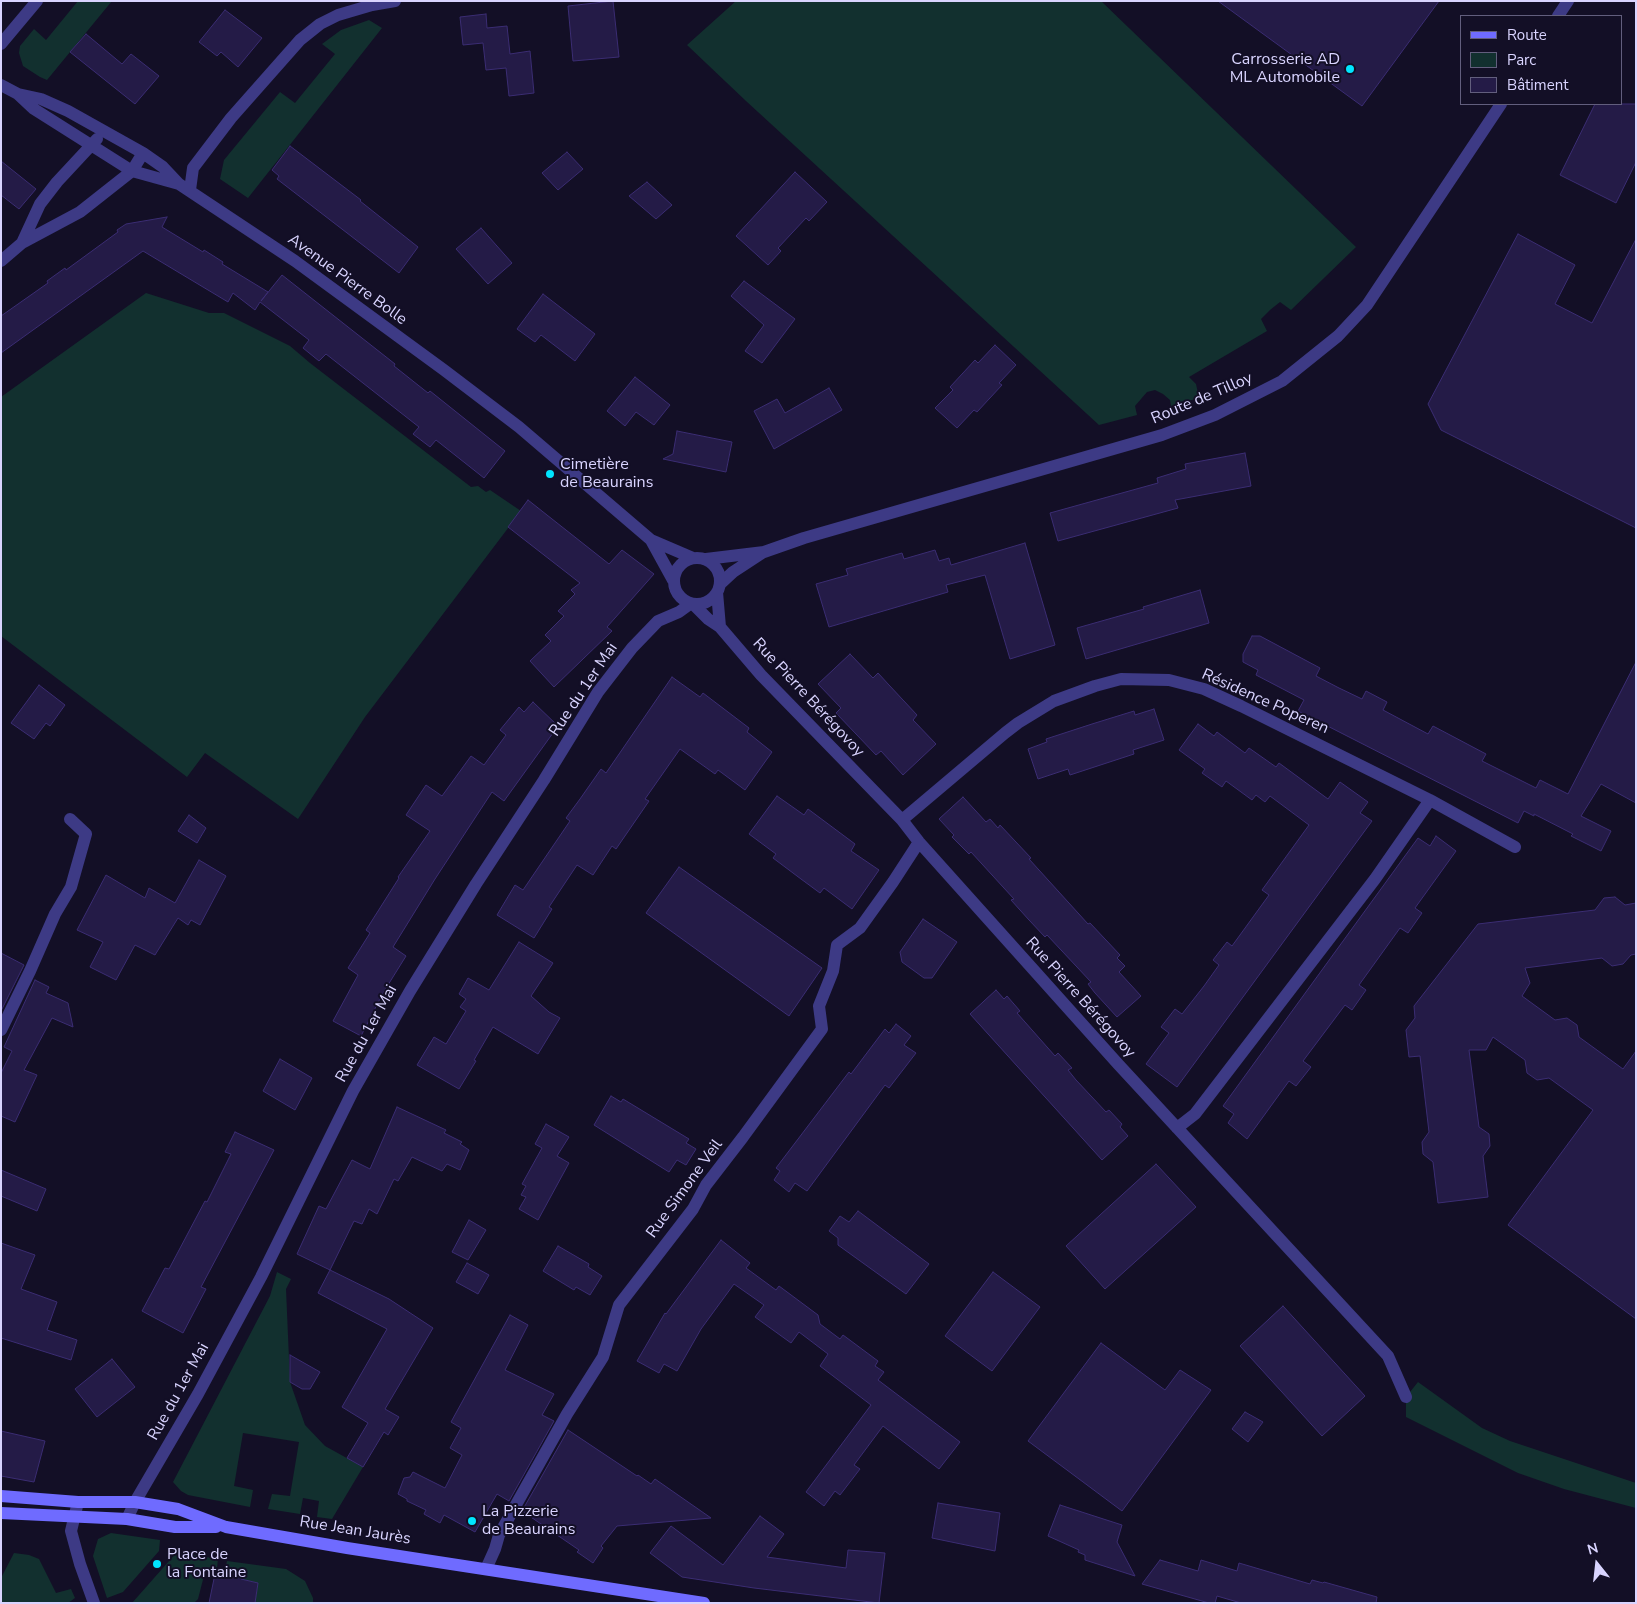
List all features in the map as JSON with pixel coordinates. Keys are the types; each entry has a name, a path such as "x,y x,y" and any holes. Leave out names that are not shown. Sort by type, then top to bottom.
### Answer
{"main road":[{"name":"Rue Jean Jaurès","path":"4,1497 78,1502 135,1502 178,1509 226,1527 347,1548 704,1603"},
{"path":"2,1514 128,1519 175,1527 226,1527"}],"street":[{"path":"1,44 37,1"},
{"path":"18,94 34,109 132,170 185,187 193,168 231,118 300,40 320,24 338,15 372,5 395,1"},
{"path":"1559,15 1568,1"},
{"name":"Avenue Pierre Bolle","path":"1,85 18,94 41,99 68,111 143,153 163,167 185,187 295,262 451,375 519,427 651,540 693,558"},
{"name":"Route de Tilloy","path":"706,560 764,552 804,538 1182,428 1230,408 1282,382 1338,336 1367,305 1500,105"},
{"path":"22,243 40,204 57,182 104,132"},
{"path":"1,261 22,243 80,212 132,170 143,153"},
{"name":"Avenue Pierre Bolle","path":"651,540 673,580"},
{"name":"Route de Tilloy","path":"719,588 733,572 764,552"},
{"path":"719,588 711,600 702,604 691,604 684,601 676,592 673,580 679,566 693,558 706,560 714,565 719,574 720,627"},
{"name":"Rue Pierre Bérégovoy","path":"691,604 708,620 720,627 761,675 902,820 919,842 1118,1064 1388,1356 1406,1397"},
{"name":"Rue du 1er Mai","path":"128,1519 135,1502 198,1394 261,1277 353,1091 470,892 544,780 598,692 632,648 658,621 691,604"},
{"name":"Résidence Poperen","path":"902,820 1018,723 1054,701 1121,679 1169,680 1204,689 1250,710 1430,800 1515,847"},
{"path":"1177,1128 1195,1114 1375,879 1430,800"},
{"path":"1,1030 55,914 71,887 86,834 70,819"},
{"name":"Rue Simone Veil","path":"486,1569 496,1549 498,1535 567,1414 603,1357 619,1305 692,1209 706,1185 744,1137 822,1029 819,1006 833,971 837,945 860,928 919,842"},
{"path":"2,1514 4,1497"},
{"path":"78,1502 71,1531 94,1603"}],"green space":[{"path":"78,1 112,1 47,80 23,66 19,53 20,46 34,29 46,40"},
{"path":"736,1 1101,1 1356,247 1291,310 1280,302 1270,310 1261,319 1267,331 1189,377 1196,384 1199,398 1171,406 1170,400 1163,394 1155,390 1147,392 1135,406 1137,415 1099,425 687,45"},
{"path":"369,20 382,28 248,198 220,179 224,160 280,92 295,103 335,54 322,44 341,30"},
{"path":"146,293 209,313 224,313 290,346 471,487 478,486 486,492 490,490 521,511 365,717 298,819 205,753 187,777 1,636 1,397"},
{"path":"277,1272 291,1279 286,1289 290,1382 305,1425 325,1446 363,1467 332,1519 317,1517 319,1501 303,1498 300,1514 268,1509 272,1494 290,1496 299,1442 243,1433 234,1486 253,1490 250,1507 188,1495 181,1491 173,1482 270,1296"},
{"path":"1418,1382 1482,1428 1510,1441 1636,1483 1636,1508 1564,1489 1518,1473 1406,1417 1406,1397"},
{"path":"111,1533 160,1540 159,1551 123,1592 107,1598 93,1556 98,1539"},
{"path":"177,1552 218,1559 217,1568 206,1568 198,1599 194,1603 132,1603"},
{"path":"14,1553 29,1555 39,1559 56,1593 71,1589 75,1598 68,1603 1,1603 1,1578"},
{"path":"227,1561 286,1569 305,1581 313,1598 313,1603 255,1603 258,1583 241,1579 241,1577 224,1576"}],"building":[{"path":"613,1 619,57 573,61 568,6"},
{"name":"Carrosserie AD ML Automobile","path":"1218,1 1439,1 1362,106"},
{"path":"225,10 262,38 238,67 221,52 217,56 199,42"},
{"path":"486,14 487,28 507,26 510,54 530,51 534,93 509,96 506,68 486,70 483,43 463,45 460,17"},
{"path":"86,34 122,64 131,54 159,76 135,104 70,52"},
{"path":"1636,104 1636,162 1616,203 1560,175 1595,105"},
{"path":"290,146 361,200 418,247 399,273 277,179 279,176 272,170"},
{"path":"567,152 583,169 558,190 542,173"},
{"path":"1,161 36,189 19,209 1,195"},
{"path":"795,172 827,202 809,221 806,218 778,248 781,251 768,265 736,236"},
{"path":"647,182 672,205 656,219 629,196"},
{"path":"167,217 162,227 203,252 204,250 223,262 222,264 268,292 261,301 282,275 395,364 394,366 428,393 430,391 505,451 484,478 436,440 430,447 413,434 419,427 326,354 319,361 303,348 309,340 260,302 255,310 233,293 228,302 143,251 1,353 1,316 48,283 47,281 65,268 66,270 118,232 117,230 126,224"},
{"path":"481,228 512,263 488,284 456,249"},
{"path":"1518,234 1575,265 1555,304 1592,323 1636,239 1636,528 1441,430 1428,404"},
{"path":"744,281 795,319 762,363 745,351 764,325 731,296"},
{"path":"543,294 595,334 575,361 541,335 535,342 517,329"},
{"path":"995,345 1016,365 999,383 1002,385 977,412 974,410 957,428 935,408 953,390 950,387 975,360 978,363"},
{"path":"635,377 670,405 654,425 636,412 625,426 607,411"},
{"path":"829,388 842,410 774,449 754,411 777,399 785,413"},
{"path":"677,431 732,442 726,472 663,459 673,454"},
{"path":"1245,453 1251,486 1175,500 1178,508 1058,541 1050,513 1158,483 1157,478 1186,469 1185,464"},
{"path":"528,500 609,564 622,550 654,574 607,627 612,631 554,687 530,661 551,641 545,635 564,616 558,611 575,594 571,590 580,583 508,527"},
{"path":"1025,543 1055,645 1010,659 985,575 946,585 948,592 829,627 816,584 848,575 846,569 902,553 904,559 935,550 939,561 949,558 951,565"},
{"path":"1200,590 1209,623 1086,659 1077,628 1144,609 1143,607"},
{"path":"1252,636 1260,636 1320,668 1316,676 1339,688 1362,699 1366,691 1387,702 1383,710 1428,734 1433,726 1486,754 1482,761 1536,788 1540,780 1568,794 1636,662 1636,803 1601,784 1581,816 1611,831 1601,851 1534,814 1534,816 1524,811 1518,823 1298,711 1304,700 1256,675 1258,670 1243,662 1243,654"},
{"path":"850,654 873,678 878,673 917,715 913,720 936,744 903,775 881,751 876,755 836,713 841,708 818,684"},
{"path":"672,677 700,697 703,693 749,728 747,732 772,752 745,790 718,770 715,774 680,749 645,799 649,801 616,849 612,846 593,875 577,865 549,907 552,909 534,938 497,915 515,885 523,890 570,821 566,818 601,769 606,773"},
{"path":"39,685 65,705 50,726 46,723 34,739 11,723"},
{"path":"533,702 558,726 504,801 492,792 435,879 393,947 406,956 383,993 361,1036 333,1021 358,975 348,968 370,933 366,930 398,877 430,831 406,815 426,785 442,796 471,756 484,765 506,735 500,730 519,707 524,712"},
{"path":"1154,709 1164,740 1133,750 1134,754 1070,775 1068,769 1038,779 1028,749 1047,742 1046,739 1092,724 1134,711 1135,715"},
{"path":"1198,724 1214,736 1217,732 1245,753 1249,748 1276,767 1279,763 1328,799 1340,782 1368,802 1360,813 1372,821 1177,1087 1146,1064 1169,1033 1161,1027 1175,1009 1182,1014 1204,986 1219,965 1213,960 1227,942 1232,946 1269,895 1262,890 1309,825 1270,796 1265,802 1256,795 1252,800 1226,781 1222,787 1202,773 1205,769 1179,750"},
{"path":"777,796 804,815 808,809 855,844 851,851 879,870 852,909 824,888 820,893 773,858 776,854 749,834"},
{"path":"963,797 986,822 990,819 998,828 1000,825 1088,924 1090,923 1120,955 1117,958 1125,966 1119,972 1141,996 1117,1017 1088,984 1091,982 1047,935 1045,937 1029,920 1011,900 1014,899 971,852 969,854 952,837 954,835 939,819"},
{"path":"189,815 206,828 197,843 178,831"},
{"path":"1436,836 1456,851 1415,908 1422,913 1408,933 1400,928 1359,985 1366,990 1352,1010 1345,1005 1303,1061 1311,1067 1296,1086 1289,1081 1247,1139 1228,1123 1234,1114 1223,1106 1418,838 1430,846"},
{"path":"199,860 226,876 200,925 191,920 188,925 178,918 155,955 135,945 116,980 90,967 103,942 77,930 106,875 145,898 149,888 175,903"},
{"path":"679,867 822,968 789,1016 646,913"},
{"path":"1615,897 1625,905 1636,903 1636,954 1631,955 1623,964 1612,966 1602,958 1525,968 1530,983 1522,996 1555,1020 1567,1018 1577,1025 1579,1037 1623,1069 1636,1051 1636,1319 1508,1225 1593,1110 1549,1078 1537,1080 1527,1073 1525,1060 1493,1037 1486,1050 1469,1050 1479,1127 1489,1134 1490,1146 1483,1156 1488,1197 1438,1203 1433,1162 1423,1154 1422,1142 1429,1132 1420,1056 1409,1057 1406,1030 1415,1018 1414,1006 1478,924 1595,910 1604,898"},
{"path":"923,919 957,942 932,978 924,978 902,962 900,952"},
{"path":"519,942 553,963 531,996 549,1012 560,1018 538,1054 493,1027 459,1089 417,1065 434,1037 446,1044 466,1011 460,1007 466,999 459,994 468,978 489,990"},
{"path":"1,953 24,965 1,1011"},
{"path":"35,980 49,987 46,993 68,1003 73,1027 52,1018 24,1070 37,1075 15,1122 1,1116 1,1073 12,1051 4,1047"},
{"path":"996,990 1004,999 1007,996 1020,1011 1017,1013 1055,1056 1058,1053 1072,1068 1068,1070 1076,1080 1106,1112 1109,1110 1122,1124 1120,1127 1128,1136 1102,1160 970,1014"},
{"path":"896,1024 911,1036 904,1045 916,1053 889,1088 885,1085 807,1191 795,1183 789,1192 774,1180 780,1171 776,1168 849,1072 851,1074 885,1029 889,1033"},
{"path":"280,1059 312,1078 295,1110 263,1091"},
{"path":"611,1096 621,1102 623,1099 689,1139 686,1143 696,1149 686,1165 677,1160 669,1172 594,1125"},
{"path":"397,1107 446,1130 444,1133 462,1142 460,1144 469,1150 460,1170 447,1164 442,1171 412,1157 398,1181 394,1179 377,1214 369,1209 362,1224 354,1221 330,1270 297,1254 319,1206 326,1209 352,1160 370,1169"},
{"path":"546,1124 569,1137 557,1156 569,1163 538,1220 519,1209 526,1197 521,1195 526,1186 522,1184 542,1148 535,1144"},
{"path":"235,1132 274,1150 201,1287 206,1289 183,1333 142,1311 165,1268 169,1269 205,1201 207,1202 231,1154 225,1152"},
{"path":"1156,1164 1196,1207 1105,1289 1066,1246"},
{"path":"1,1170 46,1189 37,1211 1,1196"},
{"path":"858,1211 929,1264 906,1294 838,1245 838,1238 829,1231 840,1216 849,1222"},
{"path":"469,1220 486,1230 468,1260 452,1252"},
{"path":"721,1240 750,1263 746,1268 776,1290 779,1286 818,1315 820,1324 840,1339 843,1335 878,1361 875,1366 884,1372 878,1380 960,1442 939,1469 883,1426 854,1465 860,1469 840,1495 835,1491 824,1506 806,1492 871,1405 820,1366 828,1354 799,1332 791,1343 755,1317 764,1305 734,1284 701,1329 677,1371 664,1364 659,1373 637,1361 665,1313"},
{"path":"1,1243 35,1255 21,1289 57,1302 47,1330 77,1340 71,1360 1,1338"},
{"path":"558,1246 589,1264 588,1267 602,1276 590,1295 576,1287 574,1290 543,1271"},
{"path":"467,1263 489,1275 478,1294 456,1282"},
{"path":"330,1270 389,1299 433,1328 385,1409 399,1417 388,1435 384,1432 363,1467 347,1458 368,1423 342,1407 387,1329 318,1293"},
{"path":"993,1272 1040,1307 992,1371 945,1336"},
{"path":"1283,1306 1365,1396 1322,1436 1240,1346"},
{"path":"510,1315 528,1325 505,1370 554,1394 542,1415 554,1421 509,1501 497,1494 475,1532 444,1515 440,1523 424,1514 426,1510 407,1501 407,1499 398,1494 404,1478 410,1477 413,1472 445,1488 462,1455 450,1448 461,1428 451,1422"},
{"path":"1101,1343 1165,1390 1180,1370 1211,1390 1122,1511 1028,1441"},
{"path":"290,1355 320,1372 310,1389 302,1389 290,1382"},
{"path":"112,1359 135,1387 97,1417 75,1389"},
{"path":"1245,1412 1263,1422 1248,1442 1232,1429"},
{"path":"568,1430 651,1484 655,1479 711,1518 617,1526 601,1546 603,1548 593,1563 577,1552 579,1550 522,1511"},
{"path":"1,1431 45,1441 34,1482 1,1476"},
{"path":"938,1503 1000,1513 995,1551 932,1538"},
{"path":"1060,1505 1122,1525 1117,1542 1135,1576 1085,1560 1085,1555 1078,1552 1079,1550 1048,1536"},
{"path":"760,1516 784,1534 767,1557 846,1568 848,1550 885,1553 879,1603 682,1577 650,1553 671,1526 723,1565"},
{"path":"1160,1560 1198,1571 1201,1560 1237,1571 1239,1563 1310,1584 1312,1580 1324,1582 1377,1597 1376,1603 1241,1603 1217,1596 1215,1603 1209,1603 1142,1584"},
{"path":"240,1572 241,1579 258,1583 255,1603 209,1603 215,1574 229,1576"}],"place":[{"name":"Carrosserie AD ML Automobile","path":"1350,69"},
{"name":"Cimetière de Beaurains","path":"550,474"},
{"name":"La Pizzerie de Beaurains","path":"472,1521"},
{"name":"Place de la Fontaine","path":"157,1564"}]}
